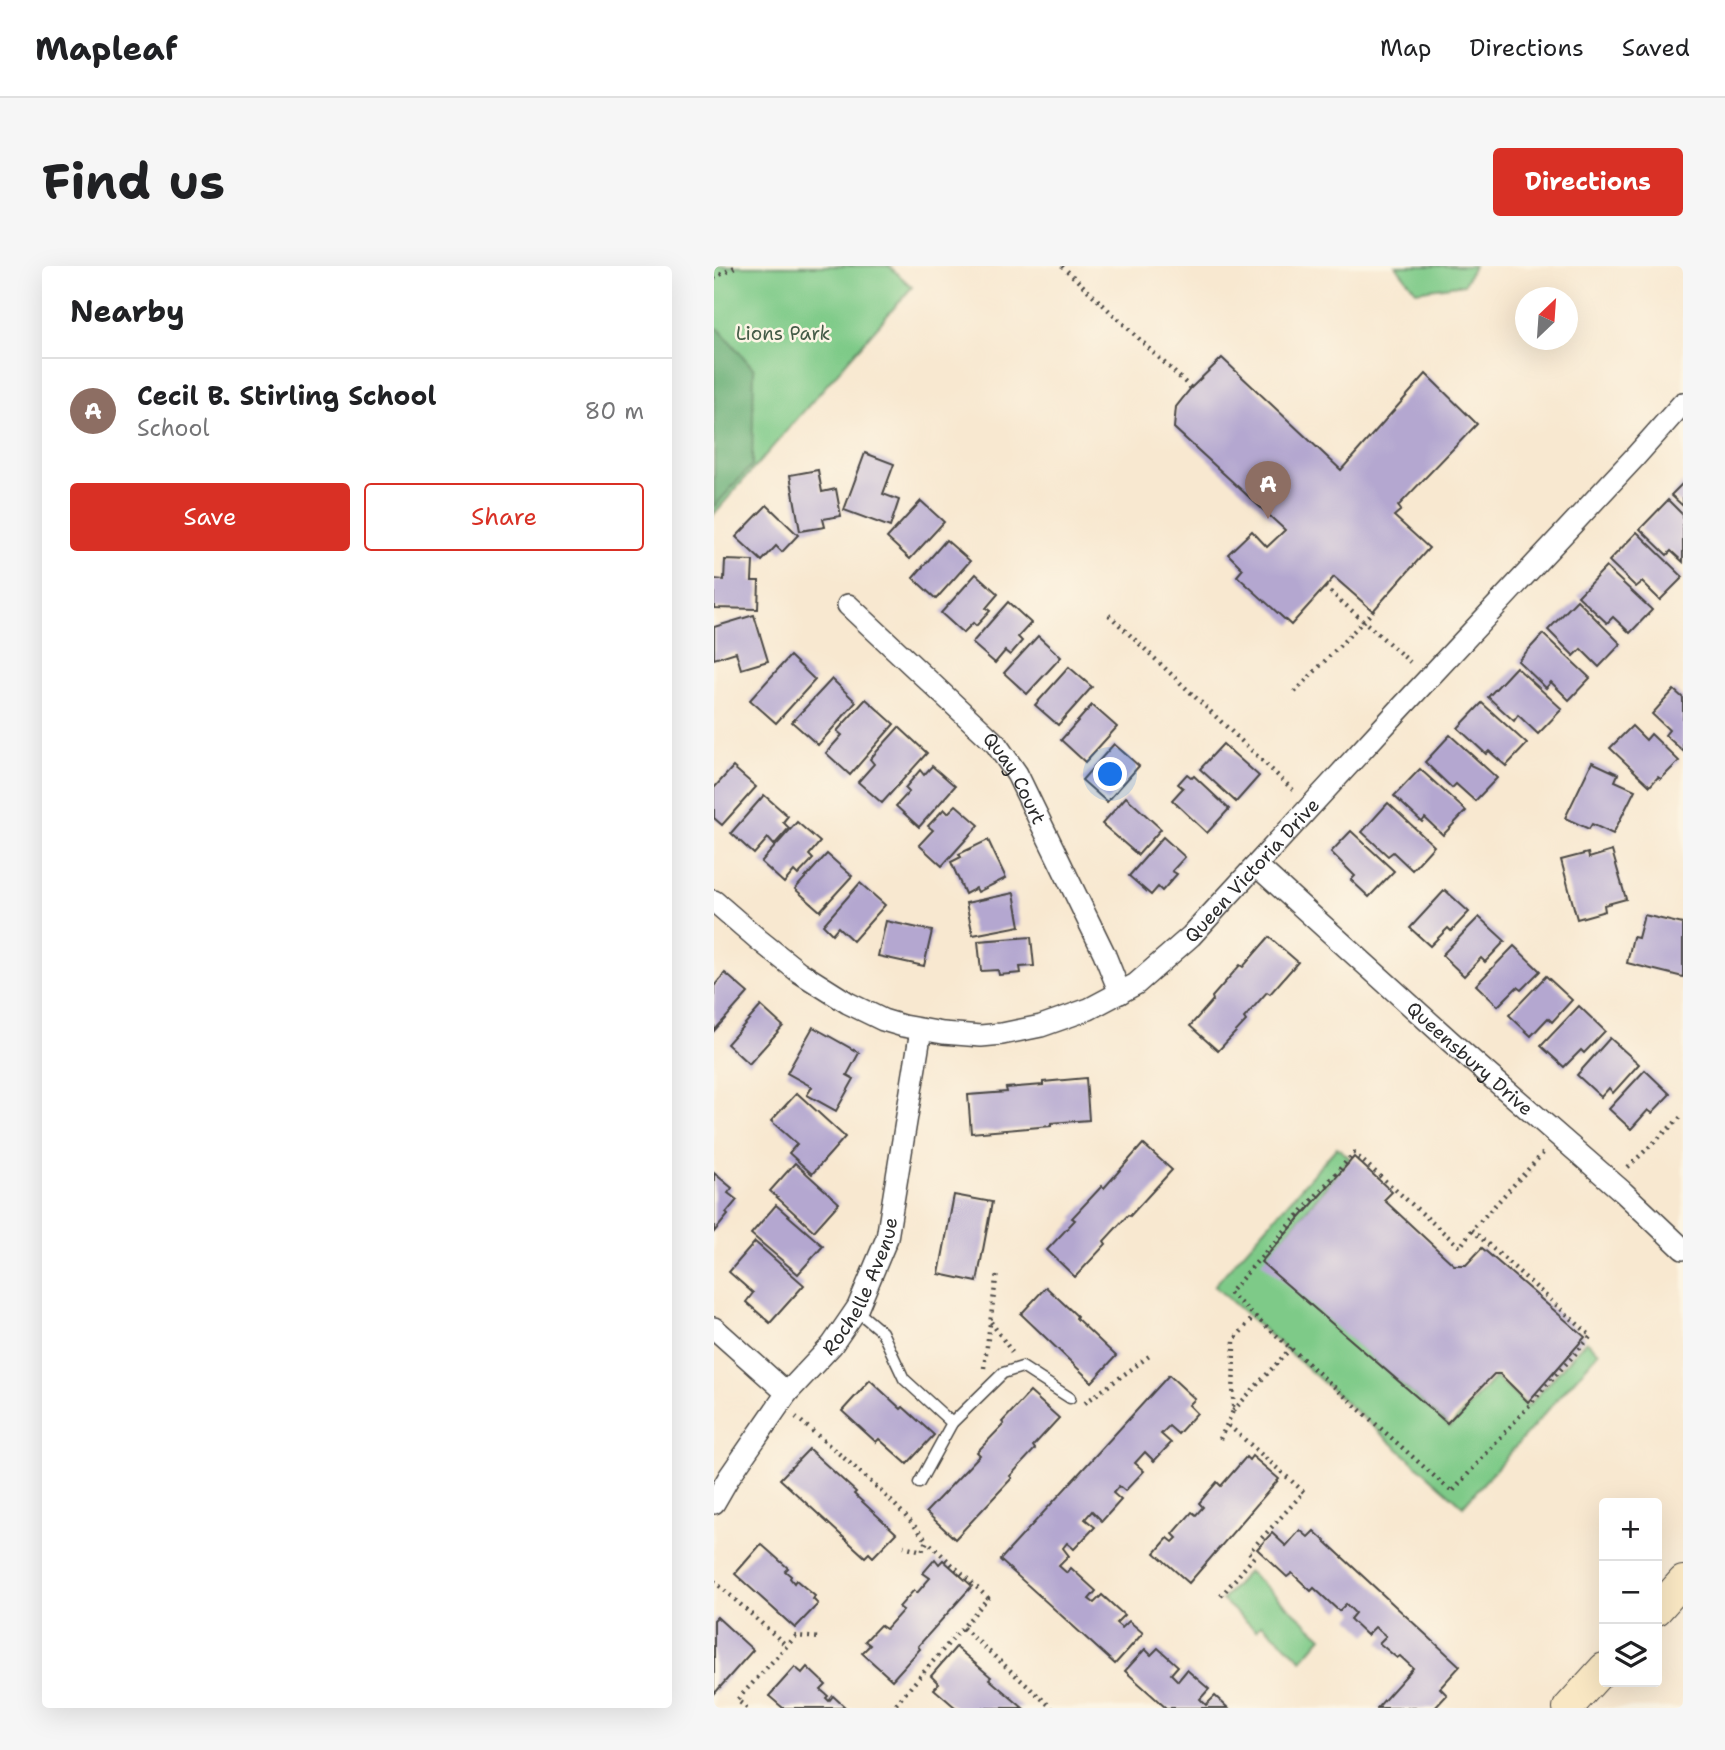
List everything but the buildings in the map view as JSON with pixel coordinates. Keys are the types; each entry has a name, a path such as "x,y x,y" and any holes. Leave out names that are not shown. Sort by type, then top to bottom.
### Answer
{"main road":[{"path":"1662,1604 1683,1581"},
{"path":"1568,1708 1599,1674"}],"street":[{"name":"Queen Victoria Drive","path":"714,901 799,972 848,1003 883,1020 921,1030 981,1036 1041,1026 1089,1009 1136,984 1191,936 1683,403"},
{"name":"Quay Court","path":"848,605 996,744 1017,774 1104,953 1120,993"},
{"name":"Queensbury Drive","path":"1256,866 1612,1183 1683,1250"},
{"name":"Rochelle Avenue","path":"714,1503 783,1398 832,1345 856,1310 887,1238 921,1030"},
{"path":"714,1328 783,1398"}],"lane":[{"path":"856,1310 882,1332 904,1379 952,1423"},
{"path":"919,1483 952,1423 1003,1373 1022,1367 1070,1398"}],"path":[{"path":"714,278 737,266"},
{"path":"1062,266 1191,388"},
{"path":"1325,587 1410,662"},
{"path":"1295,692 1373,611"},
{"path":"1109,615 1293,790"},
{"path":"1612,1183 1683,1115"},
{"path":"1472,1230 1591,1336 1452,1492 1229,1293 1354,1153 1460,1247 1472,1230 1558,1136"},
{"path":"980,1396 997,1272"},
{"path":"1233,1411 1234,1340 1254,1316"},
{"path":"990,1322 1022,1367"},
{"path":"1220,1439 1233,1411 1291,1348"},
{"path":"1070,1398 1082,1406 1152,1354"},
{"path":"783,1398 988,1598 896,1704"},
{"path":"1221,1596 1254,1557 1250,1552 1304,1492 1227,1424"},
{"path":"904,1546 922,1550 927,1541"},
{"path":"714,1581 787,1646"},
{"path":"963,1628 1052,1708"},
{"path":"747,1708 737,1700 796,1636 821,1638"}],"green space":[{"name":"Lions Park","path":"714,266 889,266 912,287 714,514"},
{"path":"1396,266 1474,266 1464,284 1416,291"},
{"path":"714,328 719,329 754,369 752,465 714,507"},
{"path":"1337,1147 1350,1158 1264,1261 1450,1427 1495,1377 1528,1406 1586,1341 1599,1352 1463,1506 1214,1286"},
{"path":"1248,1571 1322,1637 1302,1660 1262,1624 1256,1630 1222,1600"}],"place":[{"name":"Cecil B. Stirling School","path":"1268,519"}]}
